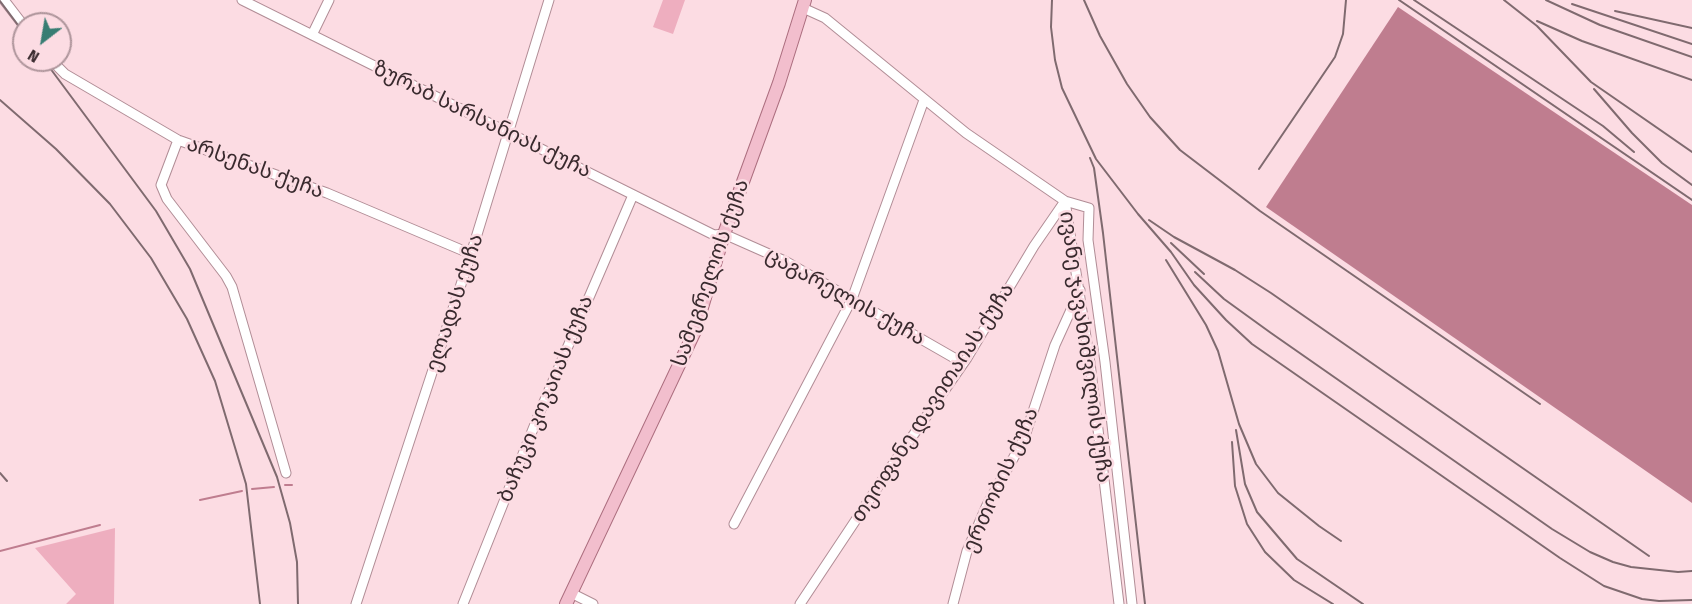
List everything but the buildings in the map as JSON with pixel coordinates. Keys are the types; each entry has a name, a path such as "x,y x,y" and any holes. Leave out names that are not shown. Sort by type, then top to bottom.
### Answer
{"main road":[{"name":"სამეგრელოს ქუჩა","path":"568,598 695,331 724,234 779,83 804,4"}],"street":[{"path":"4,0 13,12"},
{"name":"ზურაბ სარსანიას ქუჩა","path":"242,0 714,235 724,234"},
{"path":"312,35 329,0"},
{"name":"ელადას ქუჩა","path":"356,604 471,254 549,0"},
{"name":"ივანე ჯავახიშვილის ქუჩა","path":"804,4 825,18 966,133 1065,201 1080,290 1119,604"},
{"name":"არსენას ქუჩა","path":"63,72 178,140 327,193 471,254"},
{"path":"734,524 852,299 924,100"},
{"path":"178,140 161,185 166,199 232,287 286,473"},
{"name":"ბაჩუკი კოკაიას ქუჩა","path":"463,604 541,409 633,195"},
{"path":"1065,201 1089,208 1088,240 1105,362 1132,604"},
{"name":"თეოფანე დავითაიას ქუჩა","path":"800,604 891,466 963,363 1034,246 1065,201"},
{"name":"ცაგარელის ქუჩა","path":"724,234 785,261 963,363"},
{"name":"ერთობის ქუჩა","path":"953,604 967,551 987,505 1024,439 1055,345 1080,290"},
{"path":"568,598 593,604"}],"shaded area":[{"path":"663,0 685,0 673,34 653,27"},
{"path":"1398,7 1692,205 1692,503 1266,207"},
{"path":"115,528 114,604 66,604 76,594 35,548"}],"waterway":[{"path":"285,485 292,485"},
{"path":"252,489 274,487"},
{"path":"200,500 242,491"},
{"path":"0,551 100,525"}],"railway":[{"path":"1052,0 1051,27 1055,60 1062,88 1096,159 1138,214 1171,252 1194,285 1226,320 1252,344 1560,558 1604,586 1642,599 1692,600"},
{"path":"1084,0 1100,36 1127,84 1150,117 1180,150 1260,211 1540,404"},
{"path":"1259,169 1335,57 1343,34 1346,0"},
{"path":"1399,0 1692,200"},
{"path":"1414,0 1603,126 1634,152"},
{"path":"1504,0 1537,26 1591,82 1692,152"},
{"path":"1546,0 1600,25 1692,57"},
{"path":"0,1 12,17"},
{"path":"1572,4 1692,44"},
{"path":"1615,11 1692,28"},
{"path":"1537,21 1582,41 1692,80"},
{"path":"53,72 156,211 190,269 277,477 290,523 297,562 298,604"},
{"path":"1594,89 1662,163 1692,185"},
{"path":"0,100 56,149 110,204 151,258 187,319 215,381 246,484 260,604"},
{"path":"1090,158 1094,168 1103,233 1145,604"},
{"path":"1149,220 1271,293 1649,556"},
{"path":"1171,243 1204,274"},
{"path":"1166,260 1206,325 1218,351 1239,424 1256,464 1278,493 1341,541"},
{"path":"1195,272 1224,299 1271,333 1552,529 1590,552 1631,567 1678,572 1692,571"},
{"path":"1236,430 1245,484 1257,512 1297,559 1363,604"},
{"path":"1232,442 1235,486 1247,524 1265,552 1294,580 1333,604"},
{"path":"0,473 7,481"}]}
